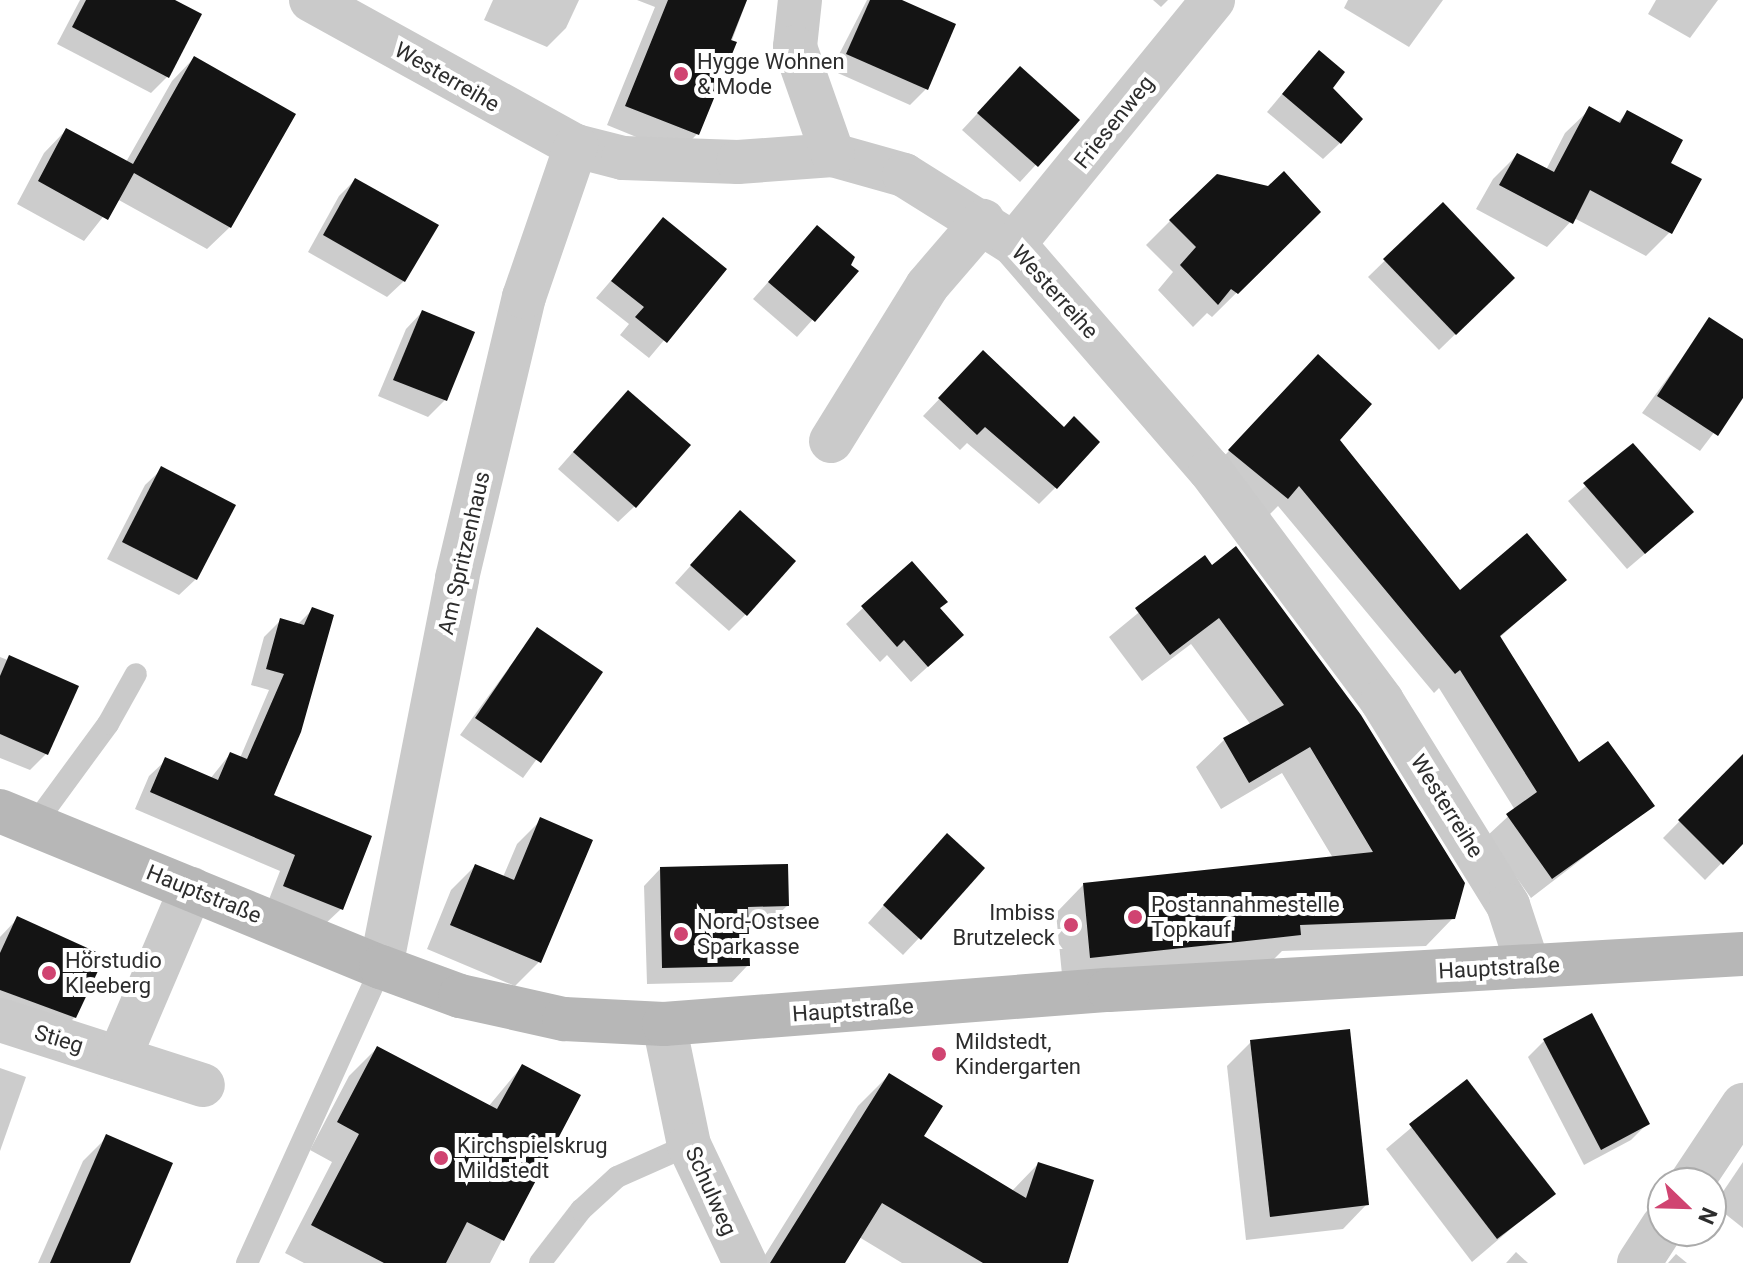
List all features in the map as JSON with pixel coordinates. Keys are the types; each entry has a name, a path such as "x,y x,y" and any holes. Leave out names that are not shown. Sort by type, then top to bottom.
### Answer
{"street":[{"name":"Westerreihe","path":"311,0 576,146 623,158 738,162 833,155 904,175 999,232 1210,470 1382,701 1508,905 1528,966"},
{"path":"800,0 795,47 833,155"},
{"name":"Friesenweg","path":"831,441 927,286 999,232 1213,0"},
{"name":"Am Spritzenhaus","path":"381,967 457,578 502,386 524,297 576,146"},
{"name":"Hauptstraße","path":"17,818 381,967 460,996 564,1019 664,1024 1109,990 1743,954"},
{"path":"119,1058 191,889"},
{"name":"Stieg","path":"0,1020 203,1085"},
{"name":"Schulweg","path":"664,1024 689,1145 745,1263"},
{"path":"1702,1167 1743,1105"}],"lane":[{"path":"17,818 108,724 136,674"},
{"path":"247,1263 381,967"},
{"path":"540,1263 581,1210 617,1177 689,1145"}],"building":[{"path":"86,0 175,0 202,14 169,78 72,27"},
{"name":"Hygge Wohnen & Mode","path":"668,0 747,0 731,40 737,42 699,135 625,106"},
{"path":"870,0 902,0 956,24 928,90 846,54"},
{"path":"1319,50 1345,72 1333,88 1363,119 1341,144 1282,94"},
{"path":"194,56 296,114 231,228 134,173 108,220 38,181 66,128 133,164"},
{"path":"1020,66 1080,120 1038,167 977,113"},
{"path":"1589,106 1620,123 1627,110 1683,140 1671,163 1702,179 1672,234 1590,190 1573,224 1499,185 1517,153 1554,172"},
{"path":"1284,171 1321,212 1238,294 1231,289 1218,305 1180,265 1196,247 1169,220 1217,174 1268,186"},
{"path":"355,178 439,225 405,282 323,235"},
{"path":"1443,202 1515,278 1456,335 1383,259"},
{"path":"663,217 727,269 667,343 635,317 644,307 611,281"},
{"path":"817,225 855,257 851,265 859,271 815,322 768,282"},
{"path":"422,310 475,332 447,401 393,380"},
{"path":"1709,317 1743,339 1743,398 1718,436 1657,396"},
{"path":"983,350 1064,427 1074,416 1100,442 1057,489 985,427 977,435 938,398"},
{"path":"1318,354 1372,404 1340,440 1460,590 1527,533 1567,580 1500,636 1579,762 1608,741 1655,806 1552,879 1506,814 1537,792 1460,670 1455,674 1299,486 1288,499 1228,450"},
{"path":"628,390 691,445 636,508 573,452"},
{"path":"1633,443 1694,512 1645,554 1583,483"},
{"path":"161,466 236,505 197,580 122,542"},
{"path":"740,510 796,561 747,616 690,565"},
{"path":"1236,546 1361,715 1465,883 1455,919 1300,925 1301,935 1090,958 1083,883 1373,852 1310,747 1249,783 1223,738 1284,705 1219,618 1170,655 1135,608 1205,555 1212,565"},
{"path":"912,561 948,602 940,608 964,635 928,667 904,640 897,647 861,606"},
{"path":"312,607 334,615 301,732 274,795 372,836 343,910 283,886 295,855 150,792 165,757 218,780 230,752 247,759 284,674 266,669 280,618 304,625"},
{"path":"537,627 603,672 541,763 475,718"},
{"path":"9,655 79,686 48,755 0,734 0,676"},
{"path":"1743,754 1743,844 1723,865 1678,820"},
{"path":"540,817 593,840 541,963 450,925 475,864 514,880"},
{"path":"947,833 985,868 921,940 883,905"},
{"path":"788,864 789,906 748,907 750,966 662,968 660,867"},
{"name":"Hörstudio Kleeberg","path":"17,916 105,956 76,1018 0,990 0,953"},
{"path":"1592,1013 1650,1124 1601,1150 1543,1039"},
{"path":"1350,1029 1369,1205 1270,1217 1250,1040"},
{"path":"377,1046 497,1109 522,1064 581,1095 504,1241 467,1222 446,1263 384,1263 311,1225 359,1134 337,1122"},
{"path":"889,1073 943,1106 924,1136 1026,1198 1038,1162 1094,1180 1068,1263 983,1263 882,1203 845,1263 770,1263"},
{"path":"1467,1079 1556,1194 1497,1239 1409,1124"},
{"path":"106,1134 173,1163 130,1263 50,1263"}],"place":[{"name":"Hygge Wohnen & Mode","path":"681,74"},
{"name":"Postannahmestelle Topkauf","path":"1135,917"},
{"name":"Imbiss Brutzeleck","path":"1071,925"},
{"name":"Nord-Ostsee Sparkasse","path":"681,934"},
{"name":"Hörstudio Kleeberg","path":"49,973"},
{"name":"Mildstedt, Kindergarten","path":"939,1054"},
{"name":"Kirchspielskrug Mildstedt","path":"441,1158"}]}
